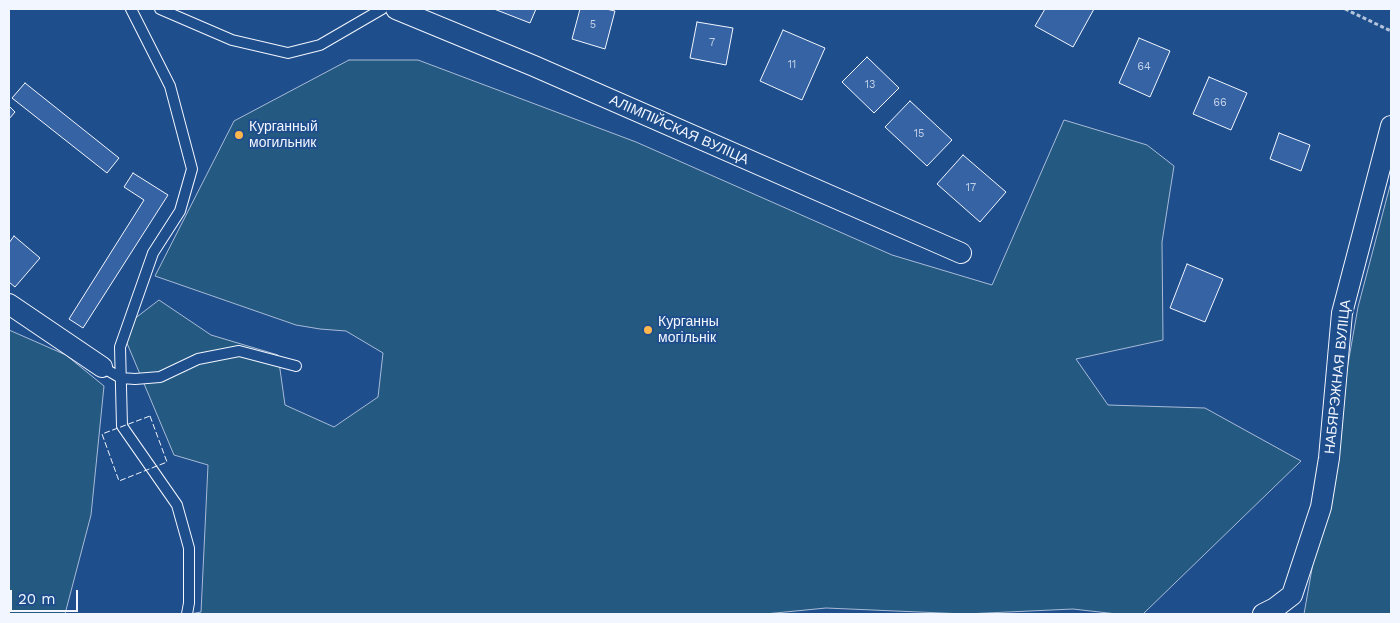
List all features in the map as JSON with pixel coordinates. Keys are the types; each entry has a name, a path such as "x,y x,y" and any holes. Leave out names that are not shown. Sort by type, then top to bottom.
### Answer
{"street":[{"name":"АЛІМПІЙСКАЯ ВУЛІЦА","path":"396,9 534,66 961,253"},
{"name":"НАБЯРЭЖНАЯ ВУЛІЦА","path":"1263,614 1275,608 1292,595 1321,507 1329,458 1342,313 1391,126"},
{"path":"9,304 102,367"}],"lane":[{"path":"131,9 170,86 192,169 180,211 152,253 120,347 122,426 177,504 189,548 189,603 187,614"},
{"path":"160,9 232,40 288,53 320,45 382,9"},
{"path":"102,367 121,378 160,377 198,358 239,351 296,366"}],"path":[{"path":"1345,9 1391,31"}],"shaded area":[{"path":"349,60 418,60 636,142 892,255 992,285 1064,120 1147,145 1174,166 1162,242 1163,340 1076,359 1108,405 1205,408 1301,461 1143,614 1117,614 1073,609 965,614 826,608 765,614 190,614 201,612 208,465 174,455 121,329 159,300 211,335 278,355 285,405 334,427 378,397 383,353 346,331 296,325 155,276 234,121"},
{"path":"1391,182 1391,614 1304,614 1358,307"},
{"path":"9,330 66,355 104,386 91,515 65,614 9,614"}],"building":[{"path":"494,9 536,9 530,23"},
{"path":"580,9 615,11 605,49 572,39"},
{"path":"1045,9 1094,9 1073,47 1035,26"},
{"path":"697,22 733,28 726,65 690,58"},
{"path":"783,30 825,48 802,100 760,81"},
{"path":"1139,38 1170,51 1150,97 1119,83"},
{"path":"867,57 899,88 874,113 842,82"},
{"path":"1209,77 1247,93 1231,130 1193,114"},
{"path":"25,83 119,158 107,173 12,98"},
{"path":"910,101 952,140 927,166 885,127"},
{"path":"9,106 15,112 9,119"},
{"path":"1279,133 1310,145 1301,171 1270,159"},
{"path":"963,155 1006,192 980,222 937,184"},
{"path":"133,173 168,195 83,328 69,319 144,200 124,187"},
{"path":"14,236 40,258 15,287 9,282 9,243"},
{"path":"1187,264 1223,279 1205,322 1170,308"}],"fence":[{"path":"150,416 167,462 119,481 102,434 150,416"}],"place":[{"name":"Курганный могильник","path":"239,135"},
{"name":"Курганны могільнік","path":"648,330"}]}
